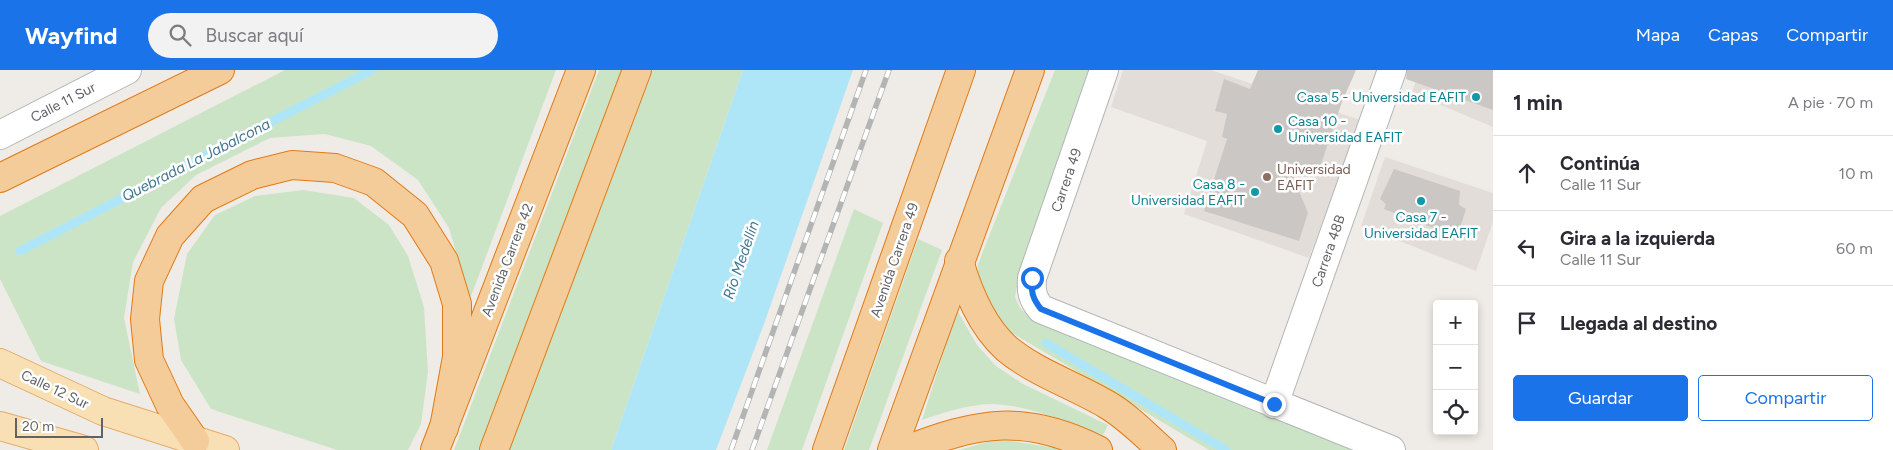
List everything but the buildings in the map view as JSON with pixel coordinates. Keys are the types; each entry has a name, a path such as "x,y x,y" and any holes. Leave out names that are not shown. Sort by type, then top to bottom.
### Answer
{"highway":[{"path":"0,178 220,70"},
{"name":"Avenida Carrera 42","path":"439,439 581,70"},
{"path":"494,450 637,70"},
{"name":"Avenida Carrera 49","path":"827,450 961,70"},
{"path":"892,450 1030,70"},
{"path":"195,441 170,405 150,360 145,319 150,282 170,236 203,199 252,174 292,165 336,168 374,182 415,215 444,261 457,304 457,358 439,439"},
{"path":"960,261 974,303 990,330 1006,348 1028,362 1108,404 1179,450"},
{"path":"1129,419 1162,450"},
{"path":"906,450 953,432 978,426 1015,424 1064,436 1098,450"}],"main road":[{"name":"Calle 12 Sur","path":"0,363 103,411 225,450"},
{"path":"0,426 84,450"}],"street":[{"name":"Calle 11 Sur","path":"0,135 127,70"},
{"name":"Carrera 49","path":"1104,70 1032,278 1031,290 1034,300 1041,309 1274,404"},
{"name":"Carrera 48B","path":"1274,404 1392,70"},
{"path":"1274,404 1391,450"}],"shaded area":[{"name":"Universidad EAFIT","path":"1123,70 1211,70 1360,120 1309,258 1184,214 1207,141 1111,107"},
{"path":"1419,70 1493,70 1493,127 1412,93"},
{"name":"Universidad EAFIT","path":"1385,157 1493,193 1493,222 1476,271 1361,226"}],"green space":[{"path":"285,70 556,70 470,299 449,228 418,180 371,146 325,134 270,138 196,175 161,208 133,262 124,318 140,394 41,361 0,279 0,216"},
{"path":"599,70 623,70 578,185 481,450 454,450"},
{"path":"653,70 743,70 611,450 507,450"},
{"path":"1055,70 1090,70 1019,276 1015,297 1020,308 1030,317 1089,343 1353,450 1209,450 1007,330 995,316 985,300 979,282 978,264"},
{"path":"303,190 354,198 389,225 408,256 424,307 428,372 421,424 408,450 337,450 211,409 181,360 174,319 187,254 215,215 255,196"},
{"path":"854,209 883,223 802,450 767,450"},
{"path":"918,239 942,250 869,450 844,450"},
{"path":"957,310 977,345 996,366 1023,384 1108,425 1103,435 1063,420 1008,405 985,404 966,407 922,420"},
{"path":"998,439 1055,448 1061,450 959,450"}],"water":[{"name":"Río Medellín","path":"743,70 853,70 764,324 716,450 611,450"}],"waterway":[{"name":"Quebrada La Jabalcona","path":"20,251 372,70"},
{"path":"1046,343 1226,450"}],"railway":[{"path":"731,450 866,70"},
{"path":"752,450 889,70"}],"place":[{"name":"Casa 5 - Universidad EAFIT","path":"1476,97"},
{"name":"Casa 10 - Universidad EAFIT","path":"1278,129"},
{"name":"Universidad EAFIT","path":"1267,177"},
{"name":"Casa 8 - Universidad EAFIT","path":"1255,192"},
{"name":"Casa 7 - Universidad EAFIT","path":"1421,201"}],"route":[{"path":"1032,278 1031,290 1034,300 1041,309 1274,404"}]}
